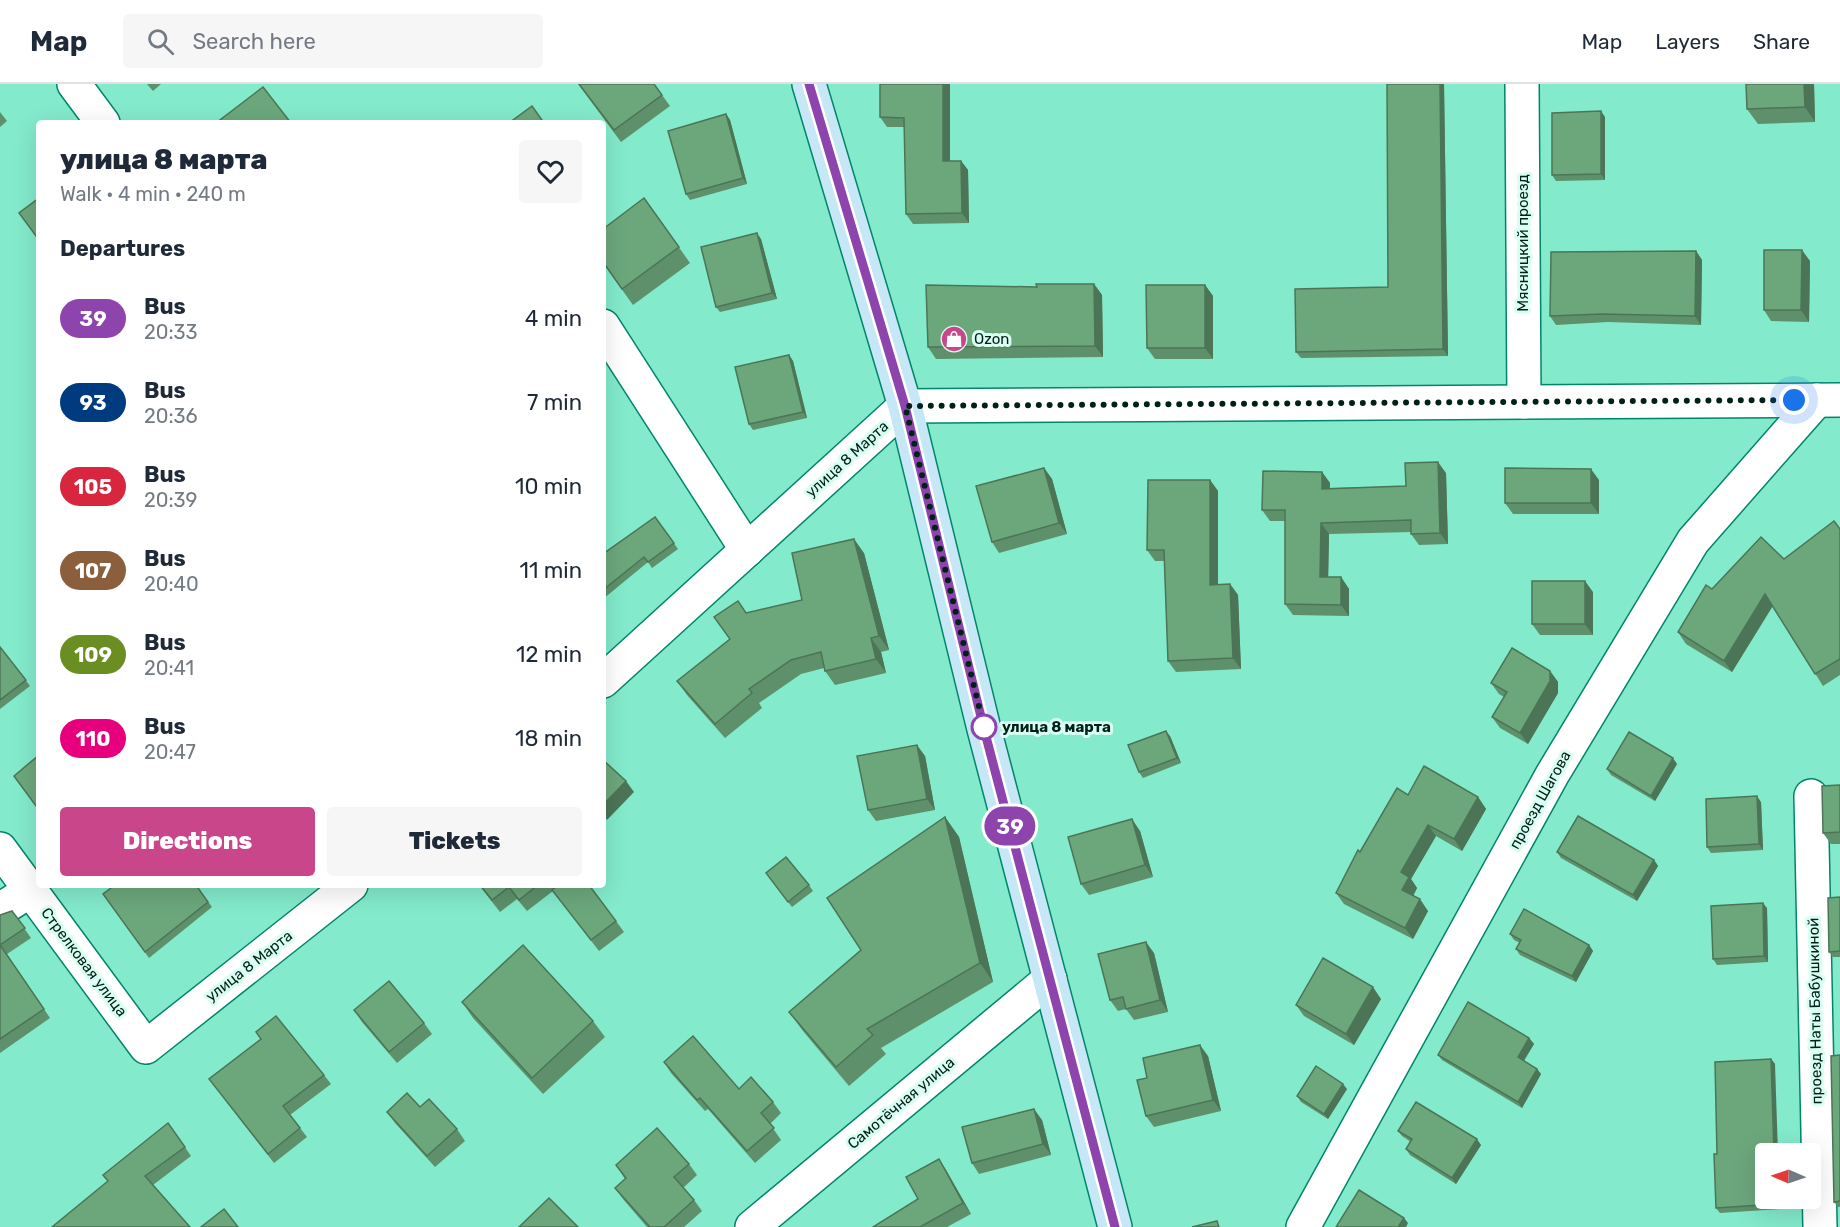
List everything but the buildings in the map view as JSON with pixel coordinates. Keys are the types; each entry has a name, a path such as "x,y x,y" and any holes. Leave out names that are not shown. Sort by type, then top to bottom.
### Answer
{"main road":[{"path":"809,84 905,406 984,729 1115,1227"}],"street":[{"path":"74,84 101,120"},
{"name":"Мясницкий проезд","path":"1522,84 1524,402"},
{"path":"606,332 747,550"},
{"path":"905,406 1828,400"},
{"name":"проезд Шагова","path":"1303,1227 1552,775 1693,541 1828,400"},
{"name":"улица 8 Марта","path":"606,678 905,406"},
{"name":"проезд Наты Бабушкиной","path":"1811,796 1820,1227"},
{"name":"Стрелковая улица","path":"0,849 146,1047"},
{"name":"улица 8 Марта","path":"146,1047 347,888"},
{"path":"0,909 31,890"},
{"name":"Самотёчная улица","path":"752,1227 1050,979"}],"bus line":[{"name":"39","path":"809,84 905,406 984,729 1115,1227"}],"place":[{"name":"Ozon","path":"954,339"},
{"name":"улица 8 марта","path":"984,727"}],"route":[{"path":"984,727 984,729 905,406 1794,400"}]}
